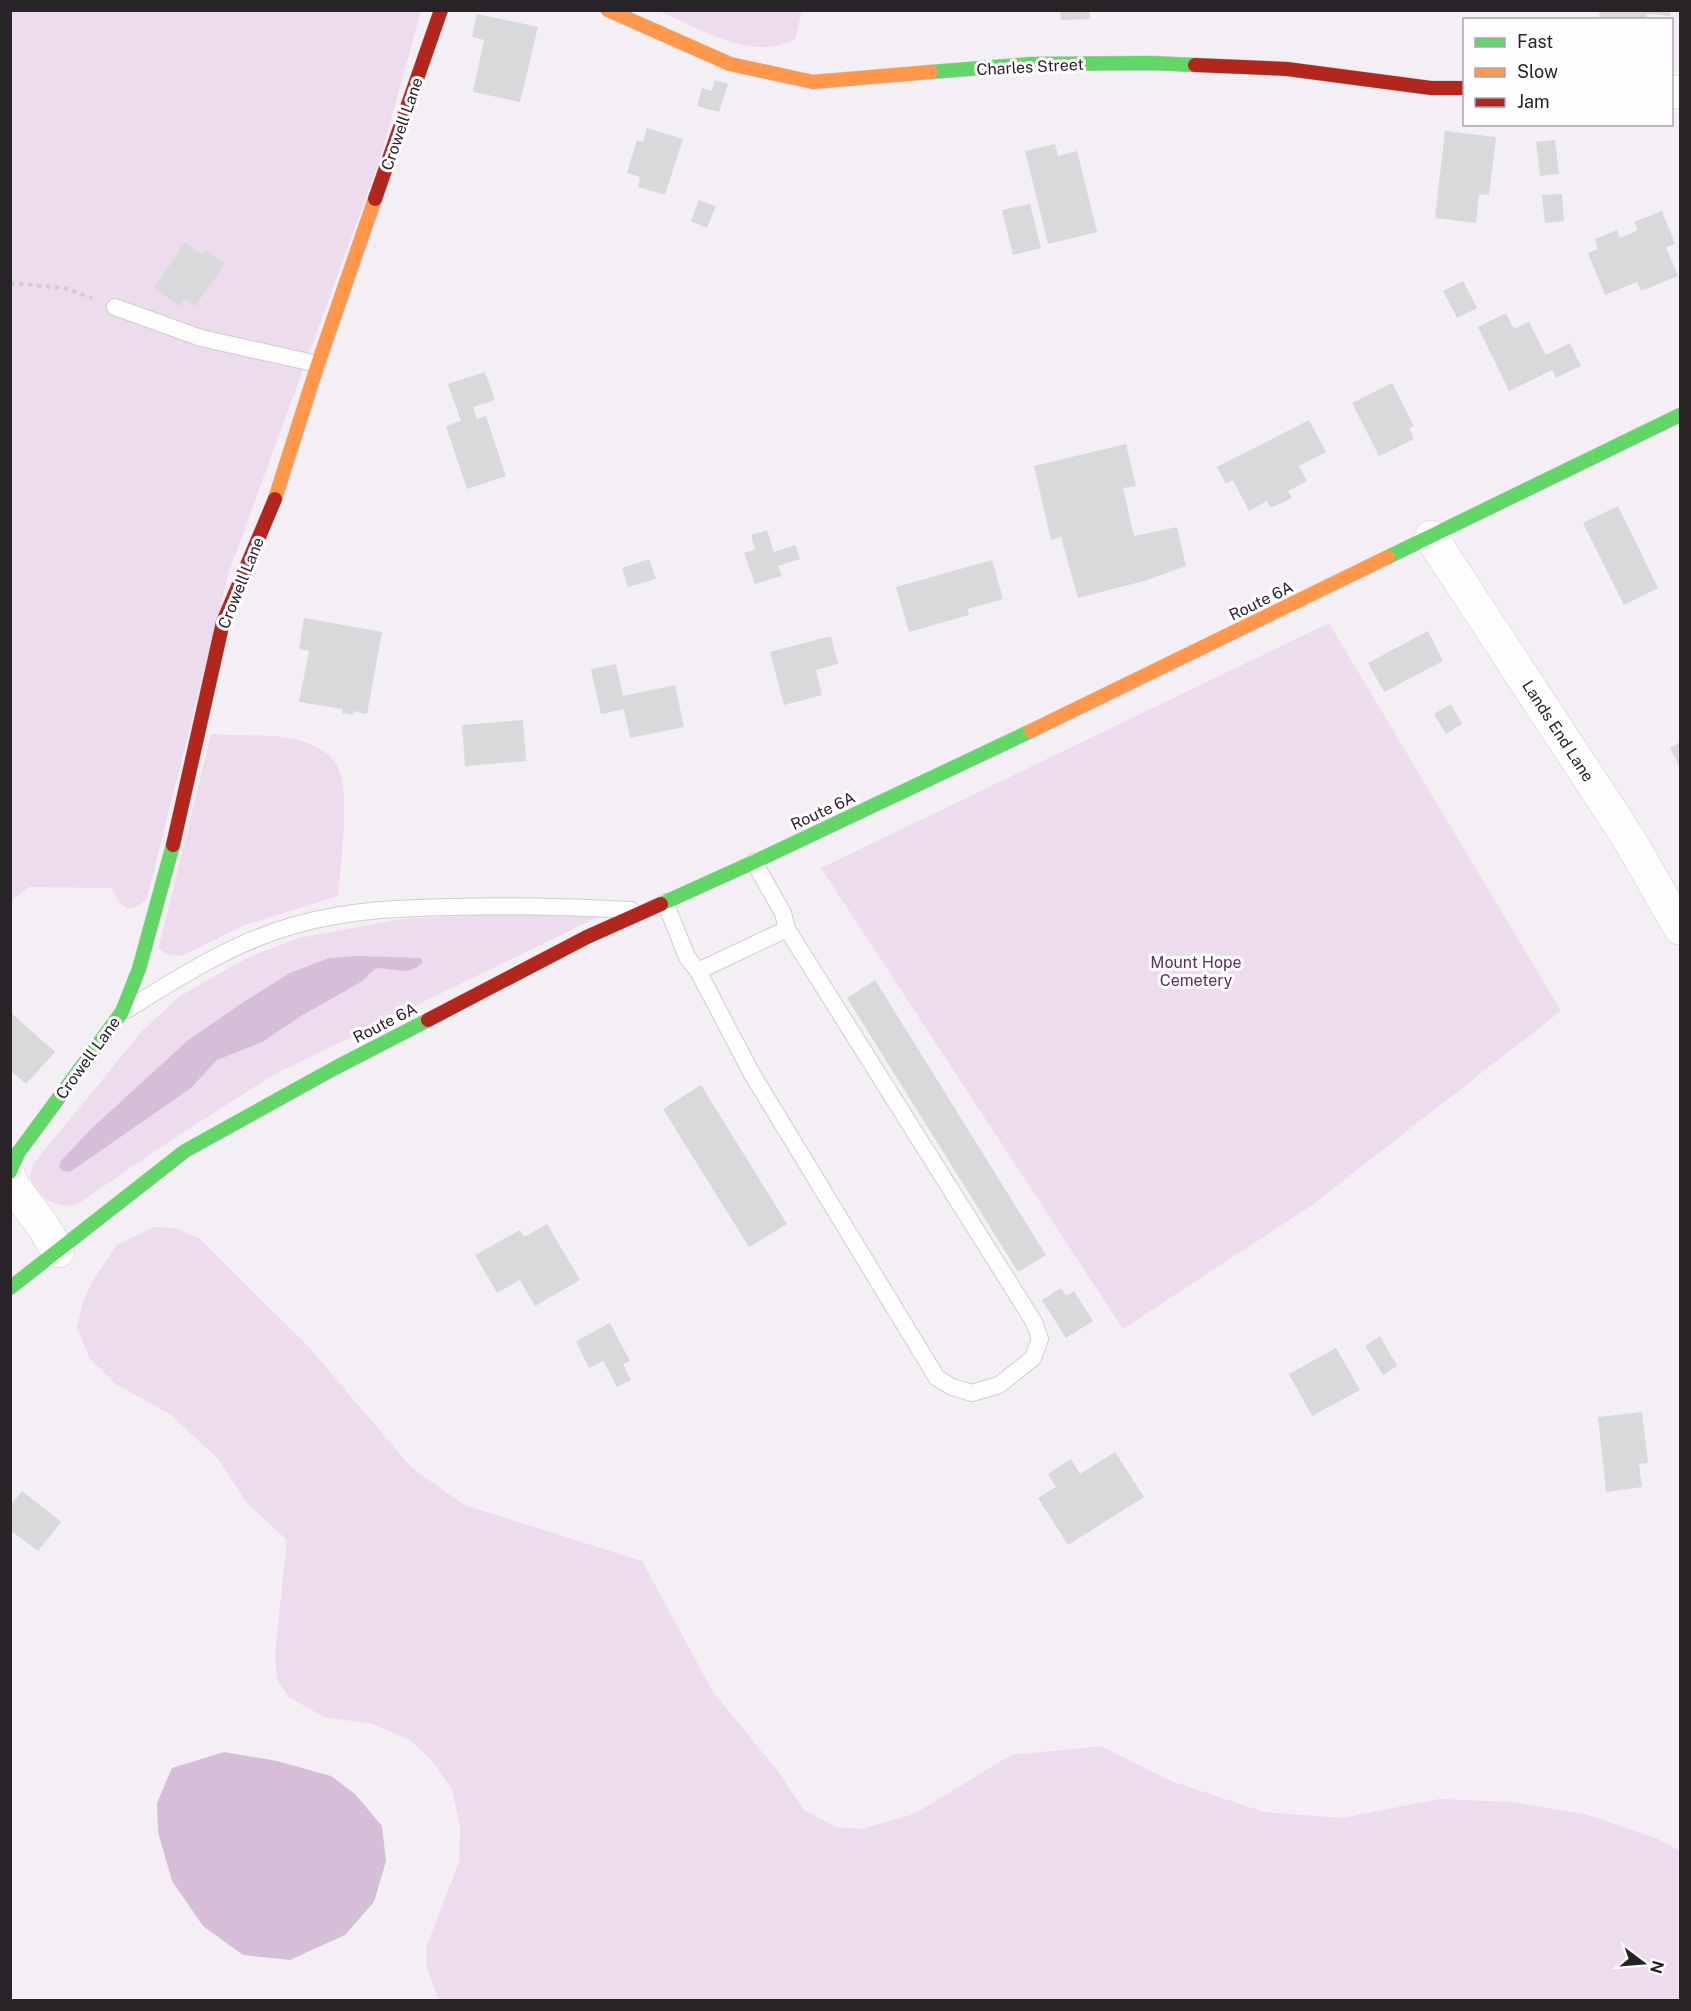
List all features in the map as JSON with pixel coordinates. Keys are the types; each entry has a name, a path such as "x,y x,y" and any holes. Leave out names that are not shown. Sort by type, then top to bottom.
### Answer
{"street":[{"name":"Crowell Lane","path":"10,1172 18,1153 122,1012 139,969 168,873 223,622 272,510 318,364 441,10"},
{"name":"Charles Street","path":"608,10 730,64 813,82 1031,64 1151,63 1287,69 1431,88 1463,88"},
{"name":"Route 6A","path":"10,1288 185,1151 335,1068 587,937 754,862 1075,710 1680,415"},
{"name":"Lands End Lane","path":"1431,537 1629,839 1680,928"},
{"path":"10,1178 13,1186 41,1223 58,1251"}],"lane":[{"path":"115,307 201,338 318,364"},
{"path":"665,902 687,957 698,971 752,1074 937,1378 952,1387 972,1393 999,1385 1033,1358 1040,1339 1034,1322 787,929 783,913 754,862"},
{"path":"122,1012 188,972 237,946 293,925 345,912 412,907 536,905 647,910"},
{"path":"698,971 787,929"}],"path":[{"path":"10,283 63,288 115,307"}],"green space":[{"path":"11,11 421,11 380,159 229,572 147,898 135,908 130,909 122,905 111,888 29,887 11,901"},
{"path":"659,11 802,11 795,39 778,45 761,47 744,45 708,34"},
{"name":"Mount Hope Cemetery","path":"1329,623 1561,1011 1312,1205 1123,1329 821,868"},
{"path":"211,734 270,736 302,741 316,746 336,764 341,775 344,808 338,896 245,925 184,955 167,954 159,947"},
{"path":"599,902 608,912 275,1074 176,1137 76,1205 67,1206 49,1201 35,1189 31,1172 34,1163 143,1030 180,996 251,956 299,938 400,919 479,915"},
{"path":"154,1227 175,1228 199,1238 308,1346 411,1467 464,1505 642,1561 713,1692 777,1770 804,1810 836,1827 862,1829 914,1814 1011,1755 1101,1746 1171,1781 1264,1812 1343,1818 1439,1799 1512,1802 1585,1814 1658,1839 1680,1851 1680,2000 441,2000 438,1998 427,1968 426,1948 459,1862 460,1826 452,1789 433,1762 410,1740 373,1724 324,1717 289,1697 277,1679 275,1654 287,1540 247,1503 218,1459 171,1415 116,1384 90,1359 77,1328 83,1301 95,1277 117,1245"}],"shaded area":[{"path":"358,956 421,958 423,962 418,967 401,971 376,968 361,982 301,1016 262,1042 217,1060 191,1088 70,1172 63,1171 59,1167 61,1161 91,1129 187,1041 290,973 329,958"},
{"path":"224,1752 277,1761 331,1776 355,1794 382,1826 386,1861 374,1902 345,1935 290,1960 243,1955 203,1926 172,1881 158,1832 157,1803 172,1768"}],"building":[{"path":"1060,10 1089,10 1090,19 1061,20"},
{"path":"1600,10 1671,10 1670,16 1647,14 1646,18 1599,18"},
{"path":"477,14 538,27 520,102 473,92 484,40 472,37"},
{"path":"715,80 728,84 719,112 697,106 702,88 712,91"},
{"path":"647,128 683,139 665,195 638,187 640,177 627,173 637,140 643,142"},
{"path":"1445,131 1496,137 1489,195 1479,194 1476,223 1435,218"},
{"path":"1555,140 1559,174 1540,176 1536,142"},
{"path":"1055,144 1058,156 1077,151 1097,232 1048,244 1025,151"},
{"path":"1562,194 1564,221 1545,223 1542,195"},
{"path":"699,200 716,206 707,228 691,221"},
{"path":"1030,204 1041,248 1013,255 1002,210"},
{"path":"1662,211 1675,244 1666,247 1678,276 1641,291 1637,282 1605,295 1588,253 1598,249 1595,239 1617,230 1620,238 1638,230 1634,222"},
{"path":"185,243 203,255 206,251 225,264 195,306 184,299 179,306 154,288"},
{"path":"1463,281 1477,308 1457,318 1443,291"},
{"path":"1506,313 1514,329 1529,322 1546,355 1570,343 1581,366 1556,378 1552,370 1509,391 1478,327"},
{"path":"485,372 495,400 473,407 477,419 486,416 506,476 467,489 446,426 461,421 448,384"},
{"path":"1392,383 1414,426 1409,428 1414,439 1379,456 1352,403"},
{"path":"1309,420 1326,452 1299,466 1307,481 1288,491 1292,498 1271,508 1267,501 1249,511 1233,480 1226,484 1217,467"},
{"path":"1126,444 1136,486 1123,488 1134,536 1177,527 1186,566 1144,581 1078,598 1061,537 1051,540 1034,466"},
{"path":"1618,506 1658,588 1624,605 1583,523"},
{"path":"767,530 774,552 795,545 800,559 778,566 782,576 755,584 744,553 755,549 751,535"},
{"path":"649,559 656,579 628,587 622,568"},
{"path":"992,560 1003,599 968,609 969,615 909,632 896,587"},
{"path":"304,618 382,632 367,714 354,711 353,715 342,713 343,709 299,702 309,651 299,649"},
{"path":"1428,631 1443,661 1384,692 1368,663"},
{"path":"831,636 838,664 816,670 822,695 784,705 770,652"},
{"path":"616,664 623,696 675,685 684,727 630,738 624,709 601,714 591,669"},
{"path":"1451,704 1462,724 1446,734 1434,714"},
{"path":"523,720 526,761 465,766 462,725"},
{"path":"1680,742 1680,768 1670,748"},
{"path":"875,980 1046,1255 1018,1272 847,998"},
{"path":"10,1012 55,1052 26,1084 10,1070"},
{"path":"701,1085 787,1224 749,1247 663,1109"},
{"path":"547,1224 580,1280 535,1306 520,1280 497,1293 475,1255 520,1230 524,1237"},
{"path":"1061,1288 1066,1296 1074,1291 1093,1321 1066,1338 1042,1300"},
{"path":"610,1323 630,1361 623,1364 631,1380 617,1387 603,1361 589,1368 576,1341"},
{"path":"1380,1336 1397,1366 1383,1375 1365,1346"},
{"path":"1336,1348 1360,1390 1312,1416 1289,1374"},
{"path":"1642,1412 1648,1463 1639,1464 1642,1487 1606,1492 1598,1417"},
{"path":"1115,1452 1144,1497 1068,1545 1038,1498 1056,1487 1048,1474 1071,1459 1080,1474"},
{"path":"22,1491 61,1522 38,1551 10,1530 10,1506"}],"traffic: fast":[{"path":"931,72 1031,64 1195,65"},
{"path":"1388,557 1680,415"},
{"path":"661,904 1031,731"},
{"path":"10,1172 18,1153 122,1012 139,969 173,845"},
{"path":"10,1288 185,1151 335,1068 428,1020"}],"traffic: slow":[{"path":"608,10 730,64 813,82 931,72"},
{"path":"275,499 318,364 375,199"},
{"path":"1031,731 1388,557"}],"traffic: jam":[{"path":"375,199 441,10"},
{"path":"1195,65 1287,69 1431,88 1463,88"},
{"path":"173,845 223,622 275,499"},
{"path":"428,1020 587,937 661,904"}]}
